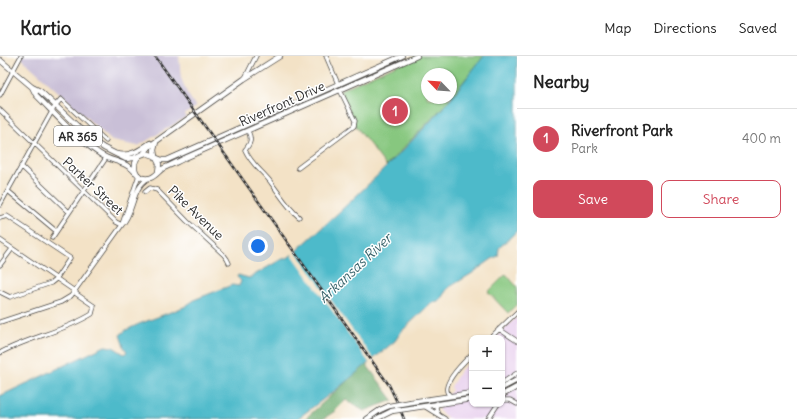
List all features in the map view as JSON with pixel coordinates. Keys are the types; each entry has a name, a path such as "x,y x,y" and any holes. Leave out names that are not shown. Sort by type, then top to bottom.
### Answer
{"main road":[{"name":"AR 365","path":"0,60 32,87 40,91 92,140 111,152 121,155 139,151 150,143 157,141 244,79 280,56"},
{"path":"111,152 126,159 148,153 162,160 167,160 402,56"},
{"name":"Riverfront Drive","path":"157,173 185,158 417,56"},
{"path":"338,84 340,90"},
{"name":"AR 365","path":"32,87 36,96 87,145 106,158 126,164 143,178 149,178"},
{"path":"138,174 134,163 141,154 157,141"},
{"path":"149,178 157,173 159,167 154,150 157,141"},
{"path":"505,386 517,380"},
{"path":"505,396 517,387"},
{"path":"367,419 383,408 389,406 448,395 469,393"},
{"path":"376,419 392,412 437,403 469,399"}],"street":[{"path":"0,95 21,56"},
{"path":"244,79 256,56"},
{"path":"326,56 338,84"},
{"path":"298,168 355,125 355,121 340,90"},
{"path":"0,205 52,111 61,99 106,141"},
{"name":"Parker Street","path":"0,110 116,222 122,225"},
{"path":"248,131 251,137 251,142 245,150 249,158 272,182 291,210 300,217"},
{"path":"52,238 106,158"},
{"path":"21,166 69,212"},
{"path":"122,225 138,174"},
{"path":"0,322 62,302 75,292 127,220 140,185 149,178"},
{"name":"Pike Avenue","path":"145,192 150,188 157,190 187,221 224,255 229,263"},
{"path":"8,191 56,231"},
{"path":"0,218 7,216 70,258 56,279 51,283 10,297 0,292"},
{"path":"0,240 94,306 92,314 54,332 9,348 0,353"},
{"path":"0,265 12,249"},
{"path":"493,335 517,312"},
{"path":"499,329 517,341"},
{"path":"448,395 446,390 447,386 457,370 469,357"},
{"path":"505,381 517,373"},
{"path":"505,399 517,404"},
{"path":"437,403 436,408 438,414"},
{"path":"423,406 445,419"},
{"path":"488,419 496,407"}],"shaded area":[{"path":"19,56 179,56 181,78 187,93 196,107 185,114 186,117 138,146 112,141"},
{"path":"517,317 517,419 449,419 438,410 452,390 451,387 460,371 469,363 469,407 505,407 505,335 498,335"}],"green space":[{"path":"417,56 484,56 457,90 457,68 421,68 421,104 446,104 386,166 355,125 340,90"},
{"path":"506,274 517,287 517,304 508,313 488,292"},
{"path":"366,364 393,400 364,411 346,400 335,411 323,419 305,419"}],"water":[{"name":"Arkansas River","path":"484,56 517,56 517,231 499,248 498,256 448,288 440,300 430,304 401,332 395,341 337,389 297,419 0,419 0,396 105,346 113,347 124,354 127,352 120,335 126,330 184,307 196,299 232,285 239,286 241,281 237,277 238,275 249,278 280,260 289,257 348,204 386,167 446,104 457,104 457,90"}],"pier":[{"path":"295,250 374,360 370,364 291,253"}],"railway":[{"path":"155,56 389,385 404,419"}],"place":[{"name":"Riverfront Park","path":"395,111"}]}
